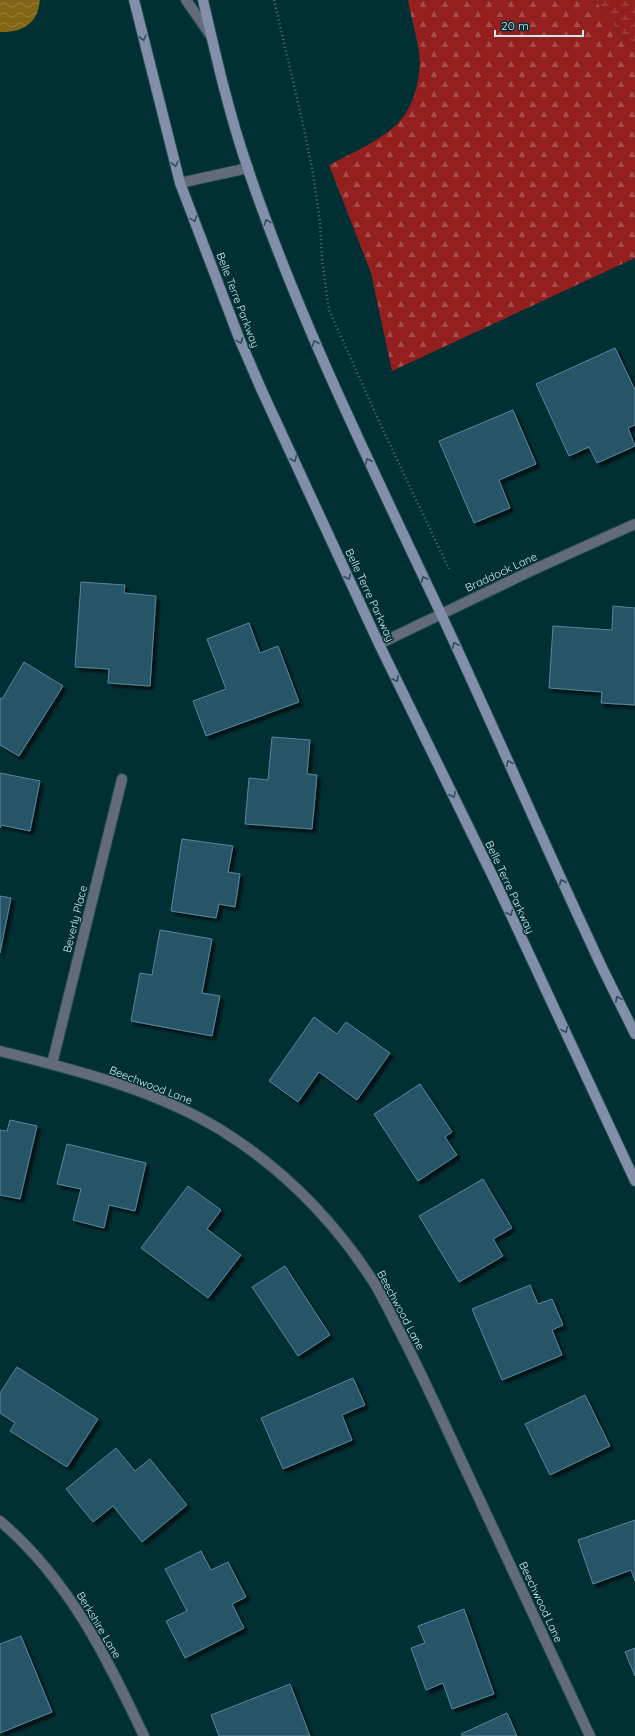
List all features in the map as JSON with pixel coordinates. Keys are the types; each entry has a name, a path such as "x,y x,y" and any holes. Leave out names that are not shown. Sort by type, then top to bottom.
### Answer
{"main road":[{"name":"Belle Terre Parkway","path":"134,0 180,183 239,338 379,644 499,890 635,1180"},
{"path":"203,0 227,101 248,168 280,258 313,339 343,408 441,614 592,946 635,1034"}],"street":[{"path":"186,0 212,37"},
{"path":"180,183 248,168"},
{"name":"Braddock Lane","path":"379,644 537,568 635,524"},
{"name":"Beverly Place","path":"52,1064 122,779"},
{"name":"Beechwood Lane","path":"0,1051 52,1064 124,1086 190,1113 220,1130 253,1152 314,1206 343,1238 375,1283 414,1359 590,1736"},
{"name":"Berkshire Lane","path":"0,1521 45,1567 76,1606 105,1656 144,1736"}],"path":[{"path":"274,0 313,173 320,222 323,267 330,310 383,430 449,569"}],"green space":[{"path":"408,0 595,0 629,45 635,47 635,258 392,371 371,273 329,165 364,147 390,130 403,117 413,99 418,80 420,60"},
{"path":"595,0 635,0 635,47 629,45"}],"water":[{"path":"0,0 40,0 38,11 27,26 11,32 0,32"}],"building":[{"path":"615,348 635,390 635,425 628,428 635,446 597,463 589,447 569,456 536,384"},
{"path":"513,410 536,464 499,480 510,508 474,523 439,441"},
{"path":"81,582 125,585 124,593 156,596 150,686 108,683 109,669 75,667"},
{"path":"613,606 635,608 635,705 601,703 602,692 549,688 553,626 612,630"},
{"path":"249,623 260,653 278,646 299,702 206,736 193,701 226,689 207,639"},
{"path":"24,662 63,686 19,756 0,745 0,698 2,699"},
{"path":"272,737 310,740 307,774 317,775 312,829 245,824 249,778 268,780"},
{"path":"0,773 40,781 30,831 1,825 0,828"},
{"path":"182,839 233,846 228,872 240,874 235,907 219,904 216,918 171,911"},
{"path":"0,896 11,898 0,953"},
{"path":"160,930 212,939 202,993 220,996 212,1036 131,1021 140,973 152,975"},
{"path":"314,1017 337,1034 346,1022 390,1053 357,1100 319,1072 298,1102 269,1081"},
{"path":"420,1084 452,1132 445,1137 457,1155 418,1181 374,1114"},
{"path":"10,1120 37,1126 20,1199 0,1195 0,1130 7,1131"},
{"path":"67,1144 146,1163 135,1211 109,1205 104,1228 73,1220 81,1189 57,1184"},
{"path":"483,1179 512,1228 493,1239 503,1256 459,1282 419,1216"},
{"path":"188,1186 221,1210 207,1229 241,1255 208,1298 141,1248"},
{"path":"285,1266 330,1335 298,1356 252,1287"},
{"path":"530,1285 538,1304 552,1299 563,1325 552,1330 562,1355 502,1380 472,1309"},
{"path":"17,1367 98,1419 67,1467 10,1431 15,1423 0,1413 0,1393"},
{"path":"353,1378 365,1405 342,1415 352,1440 283,1469 261,1418"},
{"path":"585,1395 610,1446 550,1475 525,1424"},
{"path":"116,1448 135,1471 150,1459 187,1505 142,1542 113,1506 93,1522 66,1489"},
{"path":"635,1520 635,1581 631,1570 593,1584 578,1540"},
{"path":"201,1551 211,1570 228,1562 246,1597 232,1604 244,1628 185,1658 166,1621 187,1611 165,1569"},
{"path":"464,1609 494,1694 452,1709 443,1683 426,1690 411,1648 425,1643 418,1626"},
{"path":"21,1636 52,1712 0,1733 0,1644"},
{"path":"635,1648 635,1676 625,1652"},
{"path":"290,1684 310,1736 219,1736 211,1715"},
{"path":"507,1713 517,1736 462,1736 461,1734"}]}
